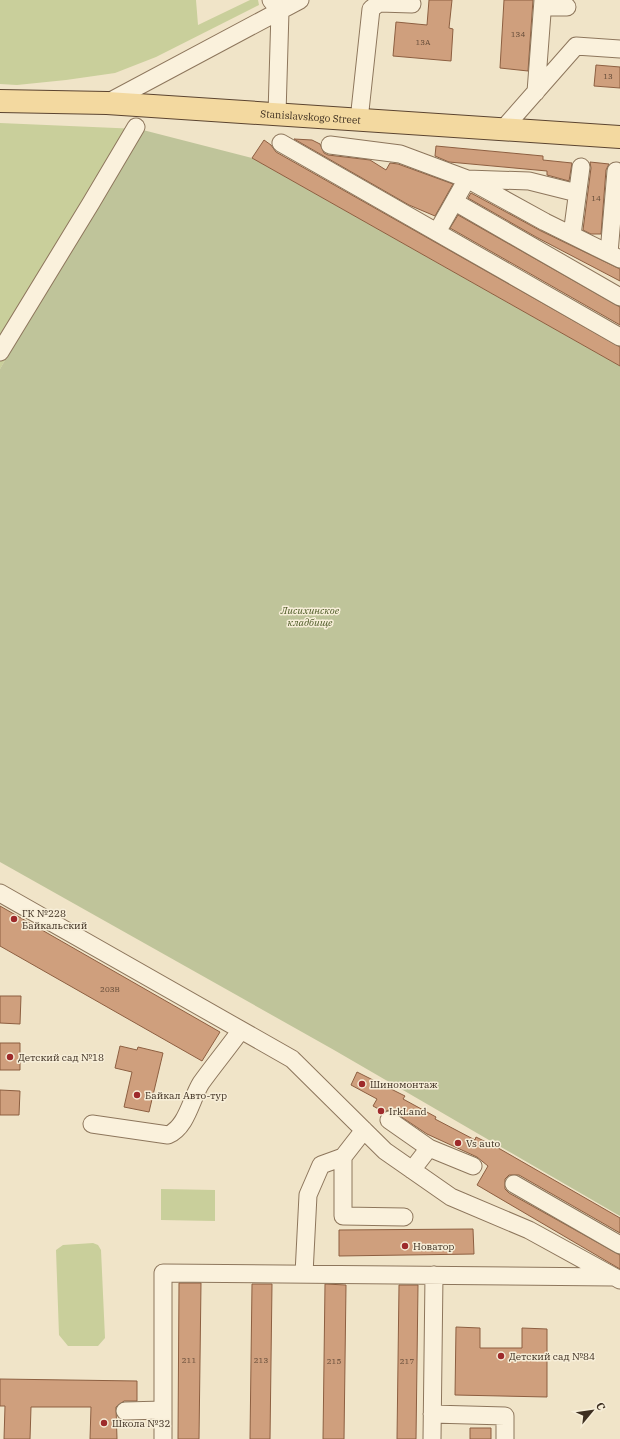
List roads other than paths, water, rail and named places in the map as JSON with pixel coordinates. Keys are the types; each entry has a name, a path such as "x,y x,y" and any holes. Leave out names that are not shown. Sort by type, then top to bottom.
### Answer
{"main road":[{"name":"Stanislavskogo Street","path":"0,101 107,103 620,137"}],"street":[{"path":"107,103 276,5 300,0"},
{"path":"359,120 371,8 379,3 412,4"},
{"path":"536,92 543,4 567,7"},
{"path":"276,5 277,114"},
{"path":"503,129 576,46 620,49"},
{"path":"0,352 136,127"},
{"path":"281,143 620,337"},
{"path":"330,145 400,154 467,179 614,256 616,171"},
{"path":"572,235 581,167"},
{"path":"437,232 467,179"},
{"path":"467,179 529,182 577,193"},
{"path":"455,202 620,298"},
{"path":"0,893 292,1059 385,1151 451,1197 530,1230 617,1278"},
{"path":"92,1124 168,1134 172,1133 183,1121 200,1084 241,1030"},
{"path":"389,1120 429,1148 473,1166"},
{"path":"304,1274 308,1195 321,1165 343,1157 364,1130"},
{"path":"412,1170 429,1148"},
{"path":"343,1157 343,1216 404,1217"},
{"path":"514,1184 620,1245"},
{"path":"163,1439 163,1273 617,1278"},
{"path":"432,1439 434,1275"},
{"path":"125,1411 163,1410"},
{"path":"432,1414 505,1416 505,1439"}],"place":[{"name":"ГК №228 Байкальский","path":"14,919"},
{"name":"Детский сад №18","path":"10,1057"},
{"name":"Шиномонтаж","path":"362,1084"},
{"name":"Байкал Авто-тур","path":"137,1095"},
{"name":"IrkLand","path":"381,1111"},
{"name":"Vs auto","path":"458,1143"},
{"name":"Новатор","path":"405,1246"},
{"name":"Детский сад №84","path":"501,1356"},
{"name":"Школа №32","path":"104,1423"}],"park label":[{"name":"Лисихинское кладбище","path":"310,616"}]}
